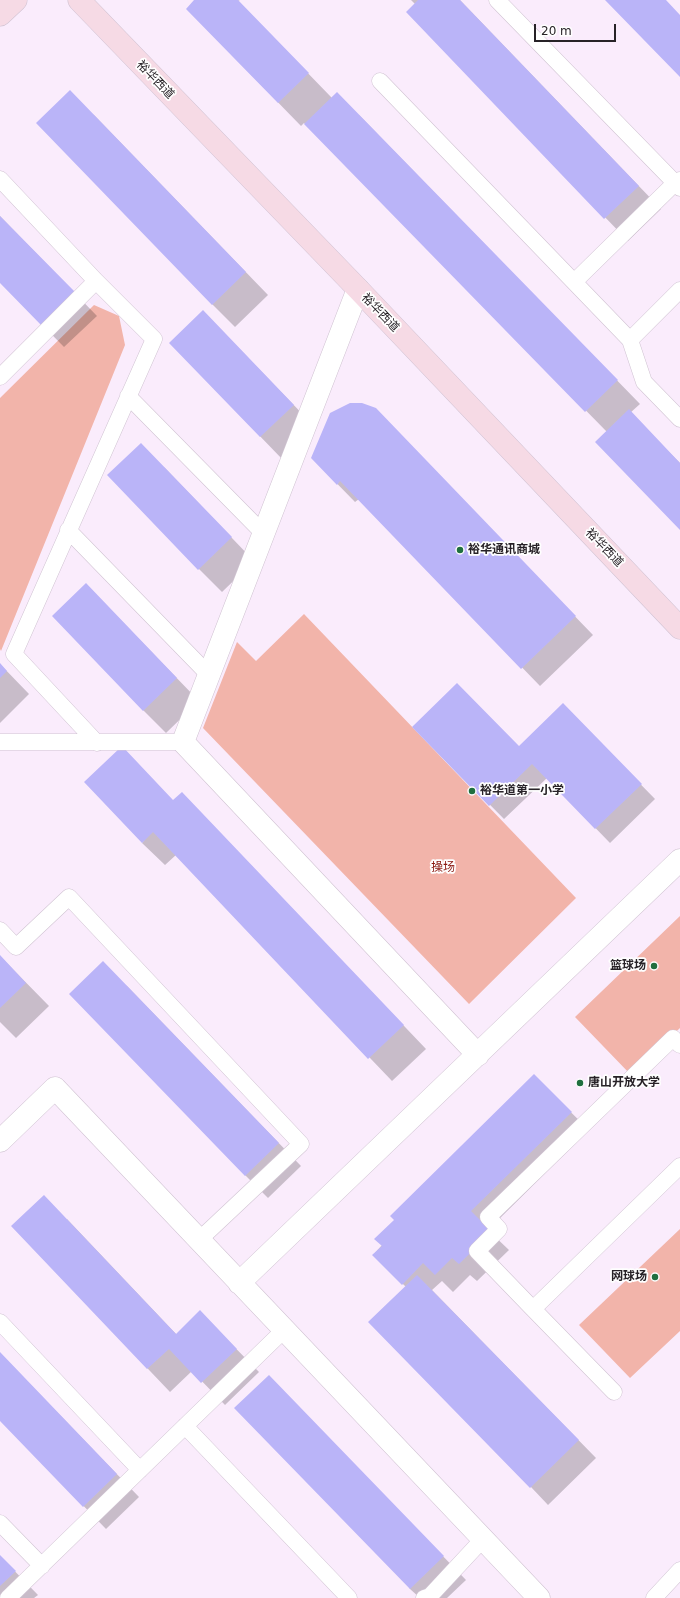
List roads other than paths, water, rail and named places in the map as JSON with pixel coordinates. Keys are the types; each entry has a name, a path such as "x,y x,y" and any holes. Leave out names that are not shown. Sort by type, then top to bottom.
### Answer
{"street":[{"path":"0,16 16,0"},
{"name":"裕华西道","path":"79,0 358,289 680,628"},
{"path":"358,289 183,742 478,1055"},
{"path":"239,1283 680,860"},
{"path":"0,1141 55,1088 539,1598"}],"lane":[{"path":"497,0 678,184 574,282"},
{"path":"380,81 630,340 644,382 680,419"},
{"path":"0,179 96,281 154,338 14,654 97,743"},
{"path":"0,377 96,281"},
{"path":"630,340 680,290"},
{"path":"128,396 263,534"},
{"path":"68,530 208,675"},
{"path":"0,742 183,742"},
{"path":"0,930 16,946 69,897 301,1144 199,1240"},
{"path":"614,1392 477,1251 499,1229 488,1217 673,1038 680,1045"},
{"path":"533,1309 680,1166"},
{"path":"0,1322 140,1470"},
{"path":"8,1598 284,1330"},
{"path":"185,1426 349,1598"},
{"path":"0,1523 42,1566"},
{"path":"429,1597 483,1539"},
{"path":"654,1598 680,1570"}],"place":[{"name":"裕华通讯商城","path":"460,550"},
{"name":"裕华道第一小学","path":"472,791"},
{"name":"篮球场","path":"654,966"},
{"name":"唐山开放大学","path":"580,1083"},
{"name":"网球场","path":"655,1277"}],"park label":[{"name":"操场","path":"443,868"}]}
